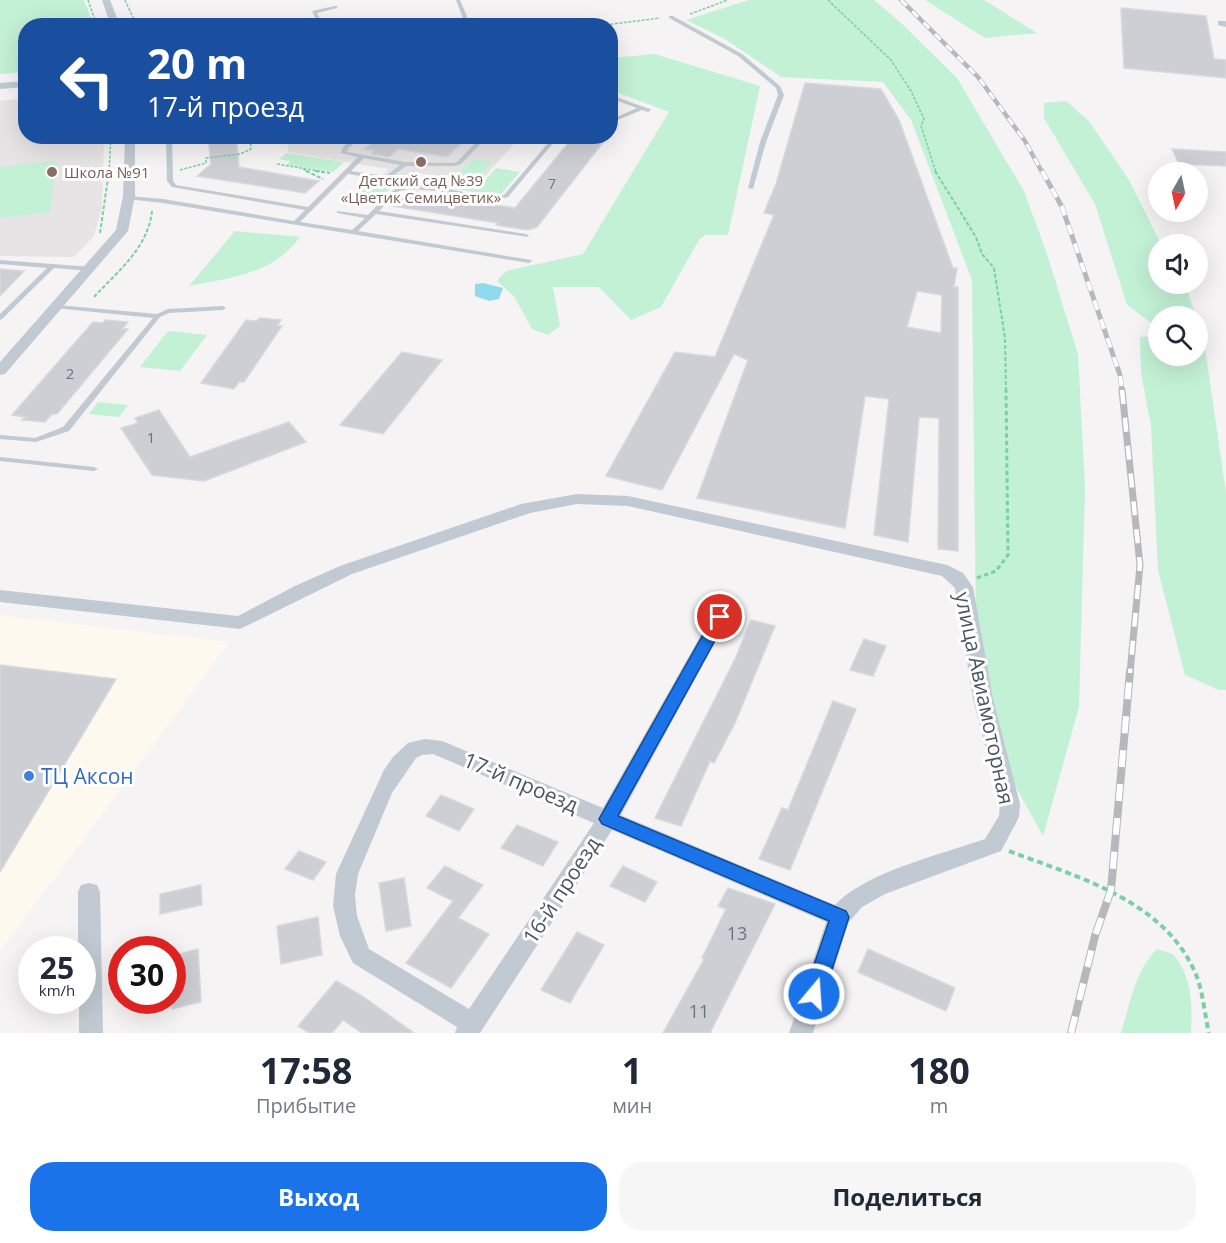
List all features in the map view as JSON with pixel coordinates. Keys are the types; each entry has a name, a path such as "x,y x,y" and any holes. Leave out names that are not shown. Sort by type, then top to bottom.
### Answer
{"street":[{"path":"106,0 113,18"},
{"path":"0,86 18,85"},
{"path":"0,371 122,231 129,198 130,144"},
{"path":"0,596 240,623 324,579 404,548 527,508 557,501 597,498 628,501 917,563 957,577"},
{"name":"улица Авиамоторная","path":"957,577 964,587 983,699 1011,804 1009,817 993,845"},
{"name":"16-й проезд","path":"470,1028 608,819 720,617"},
{"name":"17-й проезд","path":"470,1028 361,956 351,938 345,916 342,890 347,874 395,767 410,752 424,746 435,746 839,917"},
{"path":"801,1033 839,917 854,900 877,887 993,845"},
{"path":"89,892 91,1033"}],"lane":[{"path":"458,0 466,18"},
{"path":"317,18 314,12 335,7"},
{"path":"671,17 740,55 778,87 781,95 763,142 751,188"},
{"path":"618,99 648,110"},
{"path":"618,118 641,108"},
{"path":"169,144 171,184 174,186 310,209"},
{"path":"350,144 344,150 363,156 405,164 457,165 478,144"},
{"path":"354,232 397,190 410,186 502,198 550,144"},
{"path":"295,223 363,156"},
{"path":"349,172 387,178 405,164"},
{"path":"129,198 163,201 529,261"},
{"path":"339,212 526,236"},
{"path":"0,262 91,269"},
{"path":"0,318 52,266"},
{"path":"57,307 158,316"},
{"path":"0,436 36,440 66,429 158,316 168,311 223,309"},
{"path":"0,459 94,469"}],"path":[{"path":"88,0 94,18"},
{"path":"125,0 133,18"},
{"path":"618,23 698,13 728,0"},
{"path":"828,0 891,60 900,73 924,119 921,126 938,178 976,237 982,254 994,268 1005,338 1008,555 1001,567 988,577 957,577"},
{"path":"99,235 107,196 110,144"},
{"path":"170,173 206,163 206,158 240,154 251,149 251,144"},
{"path":"278,164 330,172 315,186"},
{"path":"298,167 323,178"},
{"path":"94,297 134,252 148,231 153,217 152,203"},
{"path":"993,845 1111,890 1167,932 1179,944 1194,971 1209,1033"}],"shaded area":[{"name":"Школа №91","path":"18,99 18,144 104,144 102,208 94,236 74,257 0,256 0,101"},
{"name":"Детский сад №39 «Цветик Семицветик»","path":"287,144 514,144 479,183 411,172 398,186 375,182 388,169 288,152"},
{"path":"0,615 230,642 0,952"}],"green space":[{"path":"0,0 84,0 91,18 18,18 18,73 0,74"},
{"path":"749,0 874,0 900,22 957,78 1024,191 1047,254 1078,354 1085,488 1079,707 1043,836 977,717 972,280 911,120 883,82 781,77 725,39 686,20"},
{"path":"925,0 984,0 1037,33 985,38"},
{"path":"655,54 760,86 728,235 705,235 699,240 661,307 631,320 599,287 553,287 560,326 548,335 532,329 514,296 497,281 506,271 583,254 669,112 618,93 618,57"},
{"path":"1066,101 1089,121 1129,180 1156,234 1148,234 1148,294 1188,294 1193,306 1148,306 1148,321 1127,305 1095,204 1044,118 1044,103"},
{"path":"287,153 344,162 333,172 287,165 290,161 279,159"},
{"path":"474,159 492,162 477,178 458,175"},
{"path":"56,161 50,212 0,218 0,167"},
{"path":"496,168 520,172 499,196 438,186 445,180 481,185"},
{"path":"363,184 391,188 376,203 348,198"},
{"path":"235,231 300,237 289,250 264,267 236,277 189,286"},
{"path":"168,331 207,335 180,371 140,367"},
{"path":"1140,337 1148,337 1148,366 1208,366 1226,493 1226,690 1219,690 1185,675 1158,570 1151,426 1141,373"},
{"path":"98,402 128,405 119,417 89,414"},
{"path":"1157,949 1173,954 1180,963 1188,982 1191,1001 1191,1033 1121,1033 1138,978 1143,967"}],"water":[{"path":"483,283 503,288 499,299 489,301 475,296 475,284"}],"building":[{"path":"1121,8 1206,16 1214,59 1226,60 1226,78 1124,68"},
{"path":"805,83 881,89 899,120 953,268 957,268 954,287 958,287 958,551 938,549 939,418 919,417 908,542 874,535 889,399 865,396 845,528 697,498 748,360 734,354 662,490 606,476 675,352 715,357 774,215 764,213 776,184","holes":["917,291 942,295 941,333 907,327"]},
{"path":"209,144 237,144 239,167 319,181 305,193 197,176 211,164"},
{"path":"370,144 461,144 447,157 398,149 389,157 371,154 374,151 364,149"},
{"path":"567,144 602,144 537,227 528,230 393,206 409,191 515,208"},
{"path":"1172,149 1226,152 1226,166 1208,165 1208,162 1178,162"},
{"path":"0,269 24,271 0,296"},
{"path":"259,318 281,320 277,326 282,326 244,382 239,382 234,389 201,383 246,320 257,321"},
{"path":"105,320 128,322 122,329 128,329 57,414 52,414 45,422 22,420 25,417 12,415 93,322 103,323"},
{"path":"402,352 442,360 383,434 340,425"},
{"path":"159,410 190,457 289,422 306,442 204,481 152,475 121,428 138,423 135,418"},
{"path":"751,620 775,626 735,723 714,763 710,761 681,826 655,818 736,657"},
{"path":"864,639 886,646 873,676 850,670"},
{"name":"ТЦ Аксон","path":"0,665 116,679 0,872"},
{"path":"833,701 856,709 790,870 759,859 782,808 788,810"},
{"path":"441,795 474,809 459,831 426,816"},
{"path":"517,825 558,842 543,866 501,848"},
{"path":"299,851 326,862 313,880 285,869"},
{"path":"445,866 483,885 458,918 489,934 451,988 406,963 453,901 427,888"},
{"path":"623,866 657,882 645,902 610,886"},
{"path":"404,878 411,926 386,931 379,883"},
{"path":"201,885 202,905 160,914 160,894"},
{"path":"728,888 775,904 710,1033 663,1033 704,959 702,958 726,909 718,906"},
{"path":"318,917 322,955 281,964 277,926"},
{"path":"577,932 604,945 570,1003 541,990"},
{"path":"198,949 201,1002 186,1006 186,952"},
{"path":"868,949 955,988 946,1011 858,972"},
{"path":"336,981 362,996 414,1033 362,1033 343,1020 332,1033 309,1033 298,1026"}],"railway":[{"path":"901,0 978,77 1025,141 1042,172"},
{"path":"1042,171 1062,207 1120,375 1122,392"},
{"path":"1122,390 1140,565 1130,673"},
{"path":"1071,1033 1095,936 1111,890 1130,671"}],"place":[{"name":"Детский сад №39 «Цветик Семицветик»","path":"421,162"},
{"name":"Школа №91","path":"52,172"},
{"name":"ТЦ Аксон","path":"29,776"}],"route":[{"path":"720,617 608,819 839,917 814,994"}]}
